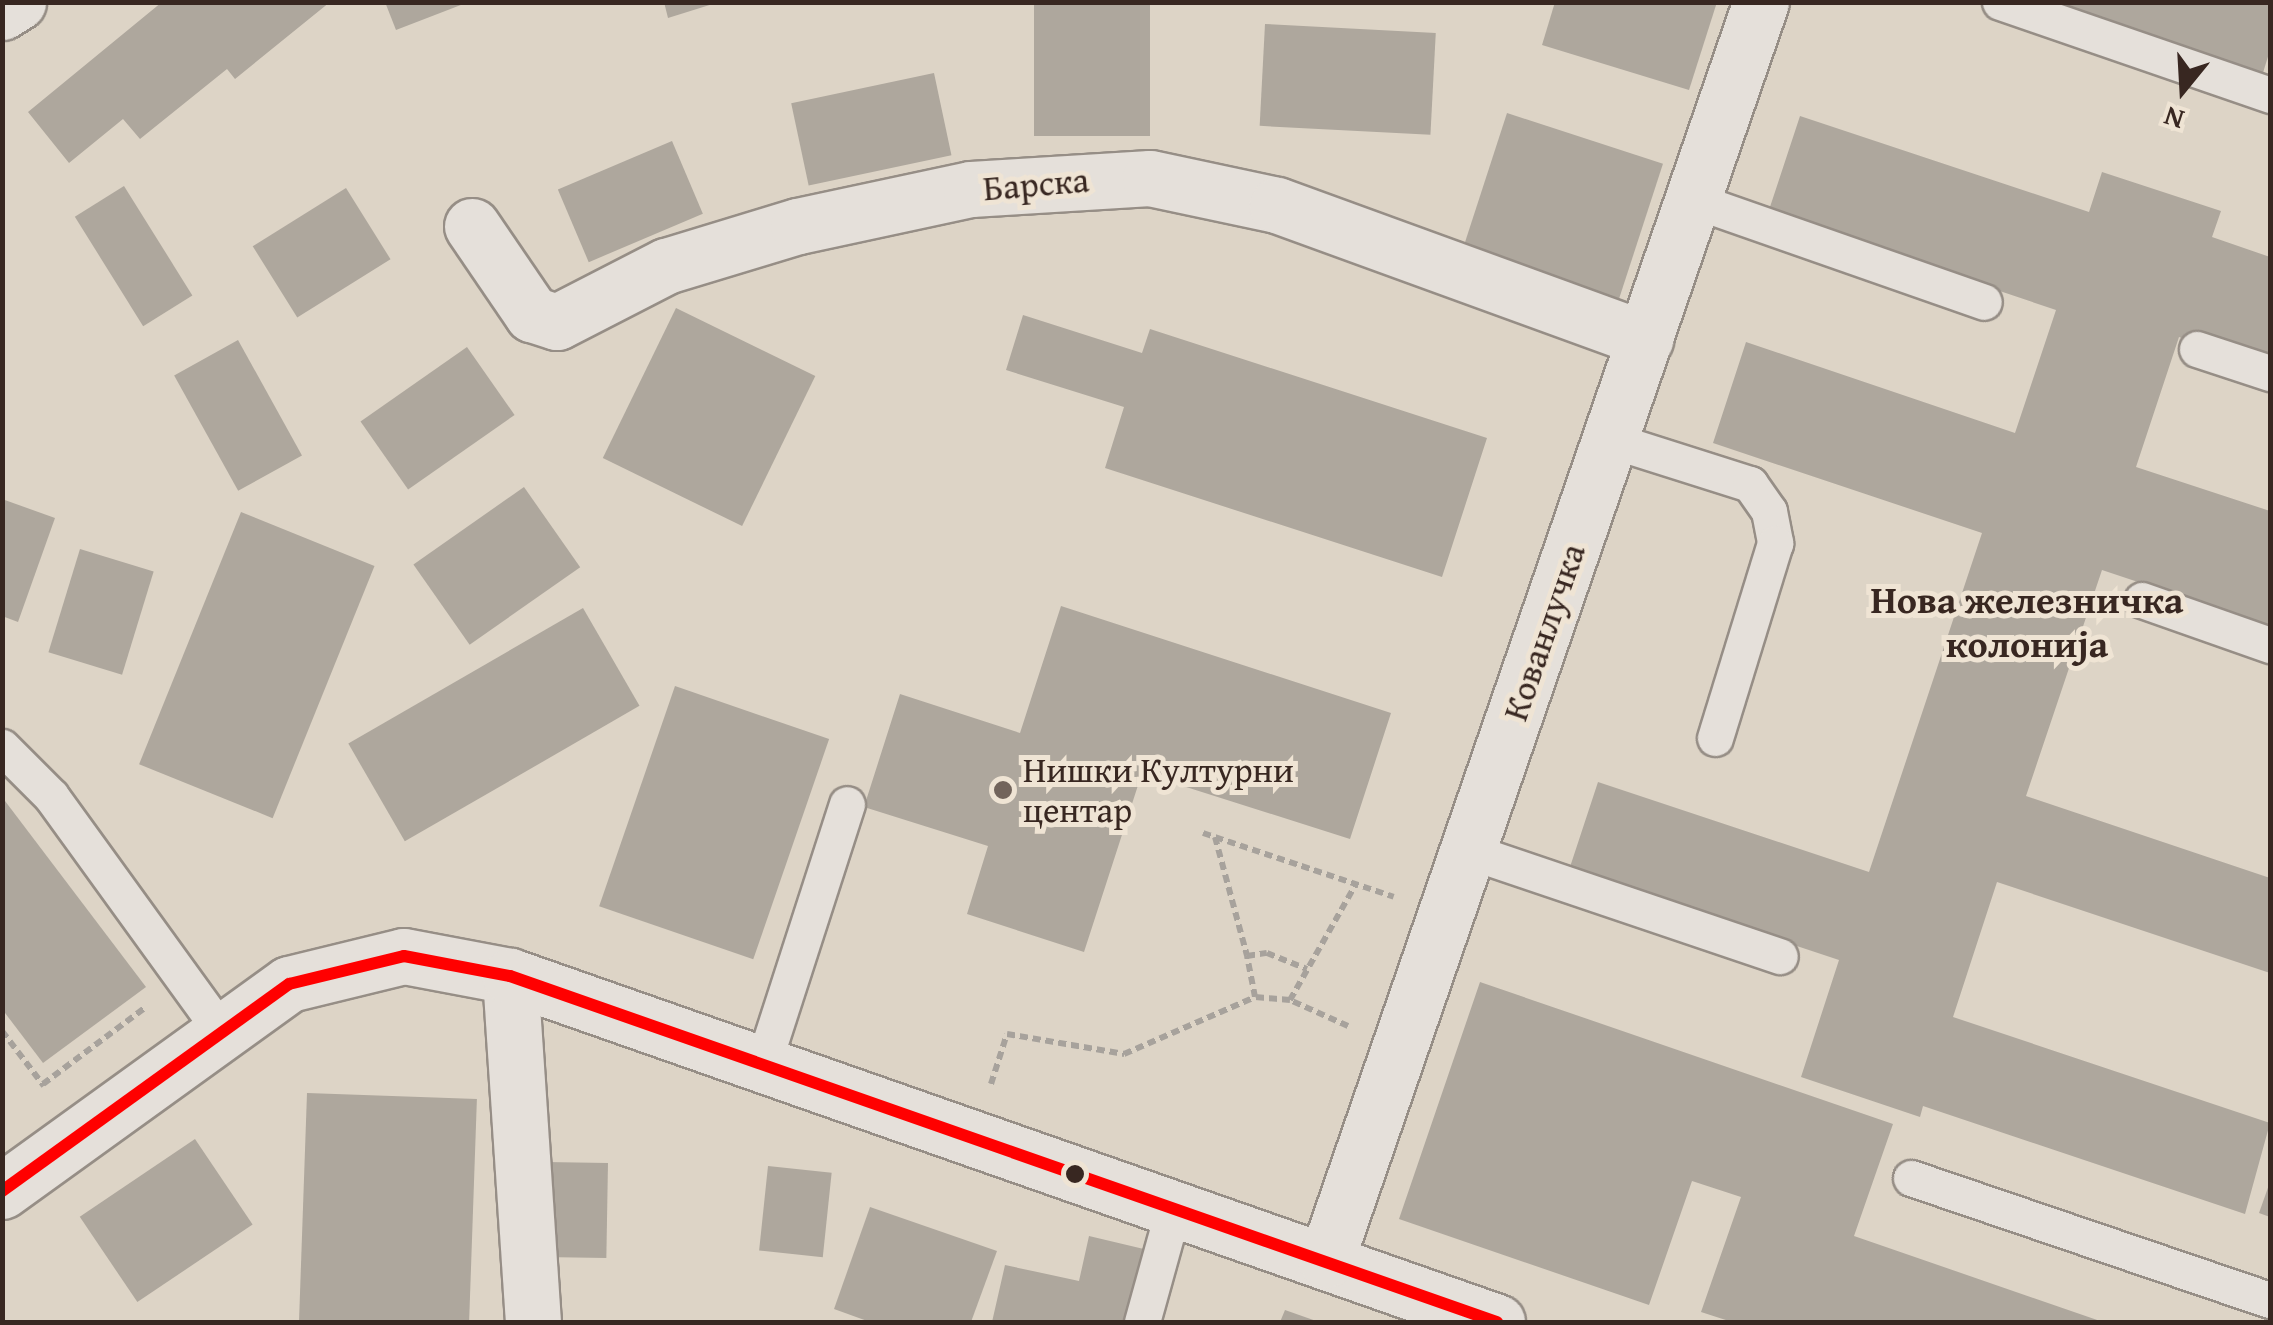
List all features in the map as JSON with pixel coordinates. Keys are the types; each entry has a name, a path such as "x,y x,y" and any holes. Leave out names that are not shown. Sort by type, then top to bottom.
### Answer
{"street":[{"path":"2,12 18,2"},
{"name":"Кованлучка","path":"1326,1260 1761,2"},
{"name":"Барска","path":"472,226 532,314 558,322 666,266 798,226 971,189 1150,178 1277,205 1645,339"},
{"path":"2,1191 222,1032 293,969 404,956 510,976 1174,1206 1492,1322"},
{"path":"510,976 534,1322"}],"lane":[{"path":"2000,2 2270,95"},
{"path":"1693,200 1984,302"},
{"path":"2197,350 2270,374"},
{"path":"1610,440 1750,484 1769,512 1775,542 1716,738"},
{"path":"2142,600 2270,645"},
{"path":"2,747 51,796 222,1032"},
{"path":"763,1064 847,804"},
{"path":"1469,851 1780,956"},
{"path":"1912,1178 2270,1300"},
{"path":"1142,1322 1174,1206"}],"path":[{"path":"1202,833 1447,915"},
{"path":"1215,837 1255,997"},
{"path":"1290,1000 1356,884"},
{"path":"1246,956 1267,952 1308,969"},
{"path":"2,1031 42,1084 184,979"},
{"path":"974,1136 1008,1034 1124,1054 1255,997 1290,1000 1400,1050"}],"building":[{"path":"162,2 330,2 235,79 227,69 140,139 123,119 69,163 28,112"},
{"path":"385,2 466,2 466,3 396,30"},
{"path":"664,2 716,2 716,3 668,18"},
{"path":"1034,2 1150,2 1150,136 1034,136"},
{"path":"1555,2 1717,2 1689,90 1542,45"},
{"path":"2032,2 2270,2 2270,50 2262,76"},
{"path":"1265,24 1436,33 1430,135 1260,126"},
{"path":"934,73 951,155 809,186 791,103"},
{"path":"1507,113 1663,164 1615,311 1459,260"},
{"path":"1800,116 2089,212 2102,172 2221,211 2212,237 2270,257 2270,368 2179,337 2136,467 2270,511 2270,626 2102,570 2026,796 2270,878 2270,973 1997,882 1953,1017 2270,1123 2245,1214 1923,1106 1920,1117 1801,1077 1839,960 1569,870 1598,782 1869,872 1982,533 1713,443 1746,342 2015,433 2056,310 1768,213"},
{"path":"672,141 703,214 589,262 558,189"},
{"path":"124,186 192,295 143,326 75,217"},
{"path":"346,188 391,259 297,318 253,246"},
{"path":"676,308 815,376 742,526 603,458"},
{"path":"1023,315 1142,353 1150,329 1487,438 1442,577 1105,468 1124,407 1006,370"},
{"path":"238,340 302,455 238,491 174,375"},
{"path":"467,347 515,415 408,490 361,422"},
{"path":"524,487 580,567 470,645 413,564"},
{"path":"2,499 55,518 18,622 2,616"},
{"path":"241,512 375,566 273,818 139,764"},
{"path":"80,549 154,572 122,675 48,652"},
{"name":"Нишки Културни центар","path":"1061,606 1391,713 1350,839 1142,773 1084,952 967,914 988,846 864,807 900,694 1020,733"},
{"path":"583,608 640,706 405,841 348,744"},
{"path":"675,686 829,739 753,959 599,906"},
{"path":"2,797 146,987 43,1063 2,1009"},
{"path":"1480,982 1893,1124 1854,1236 2103,1322 1732,1322 1701,1312 1741,1197 1692,1181 1649,1305 1399,1219"},
{"path":"307,1093 477,1099 469,1322 299,1322"},
{"path":"195,1139 253,1224 137,1302 80,1217"},
{"path":"545,1162 608,1163 606,1258 543,1257"},
{"path":"768,1166 832,1173 823,1257 759,1251"},
{"path":"2270,1182 2270,1217 2259,1213"},
{"path":"870,1207 997,1251 971,1322 870,1322 834,1309"},
{"path":"1089,1236 1148,1250 1131,1322 992,1322 1005,1265 1079,1281"},
{"path":"1285,1310 1319,1322 1280,1322"}],"transit line":[{"path":"2,1191 289,984 404,956 510,976 1497,1322"}],"place":[{"name":"Нишки Културни центар","path":"1003,790"}],"district":[{"name":"Нова железничка колонија","path":"2027,622"}]}
